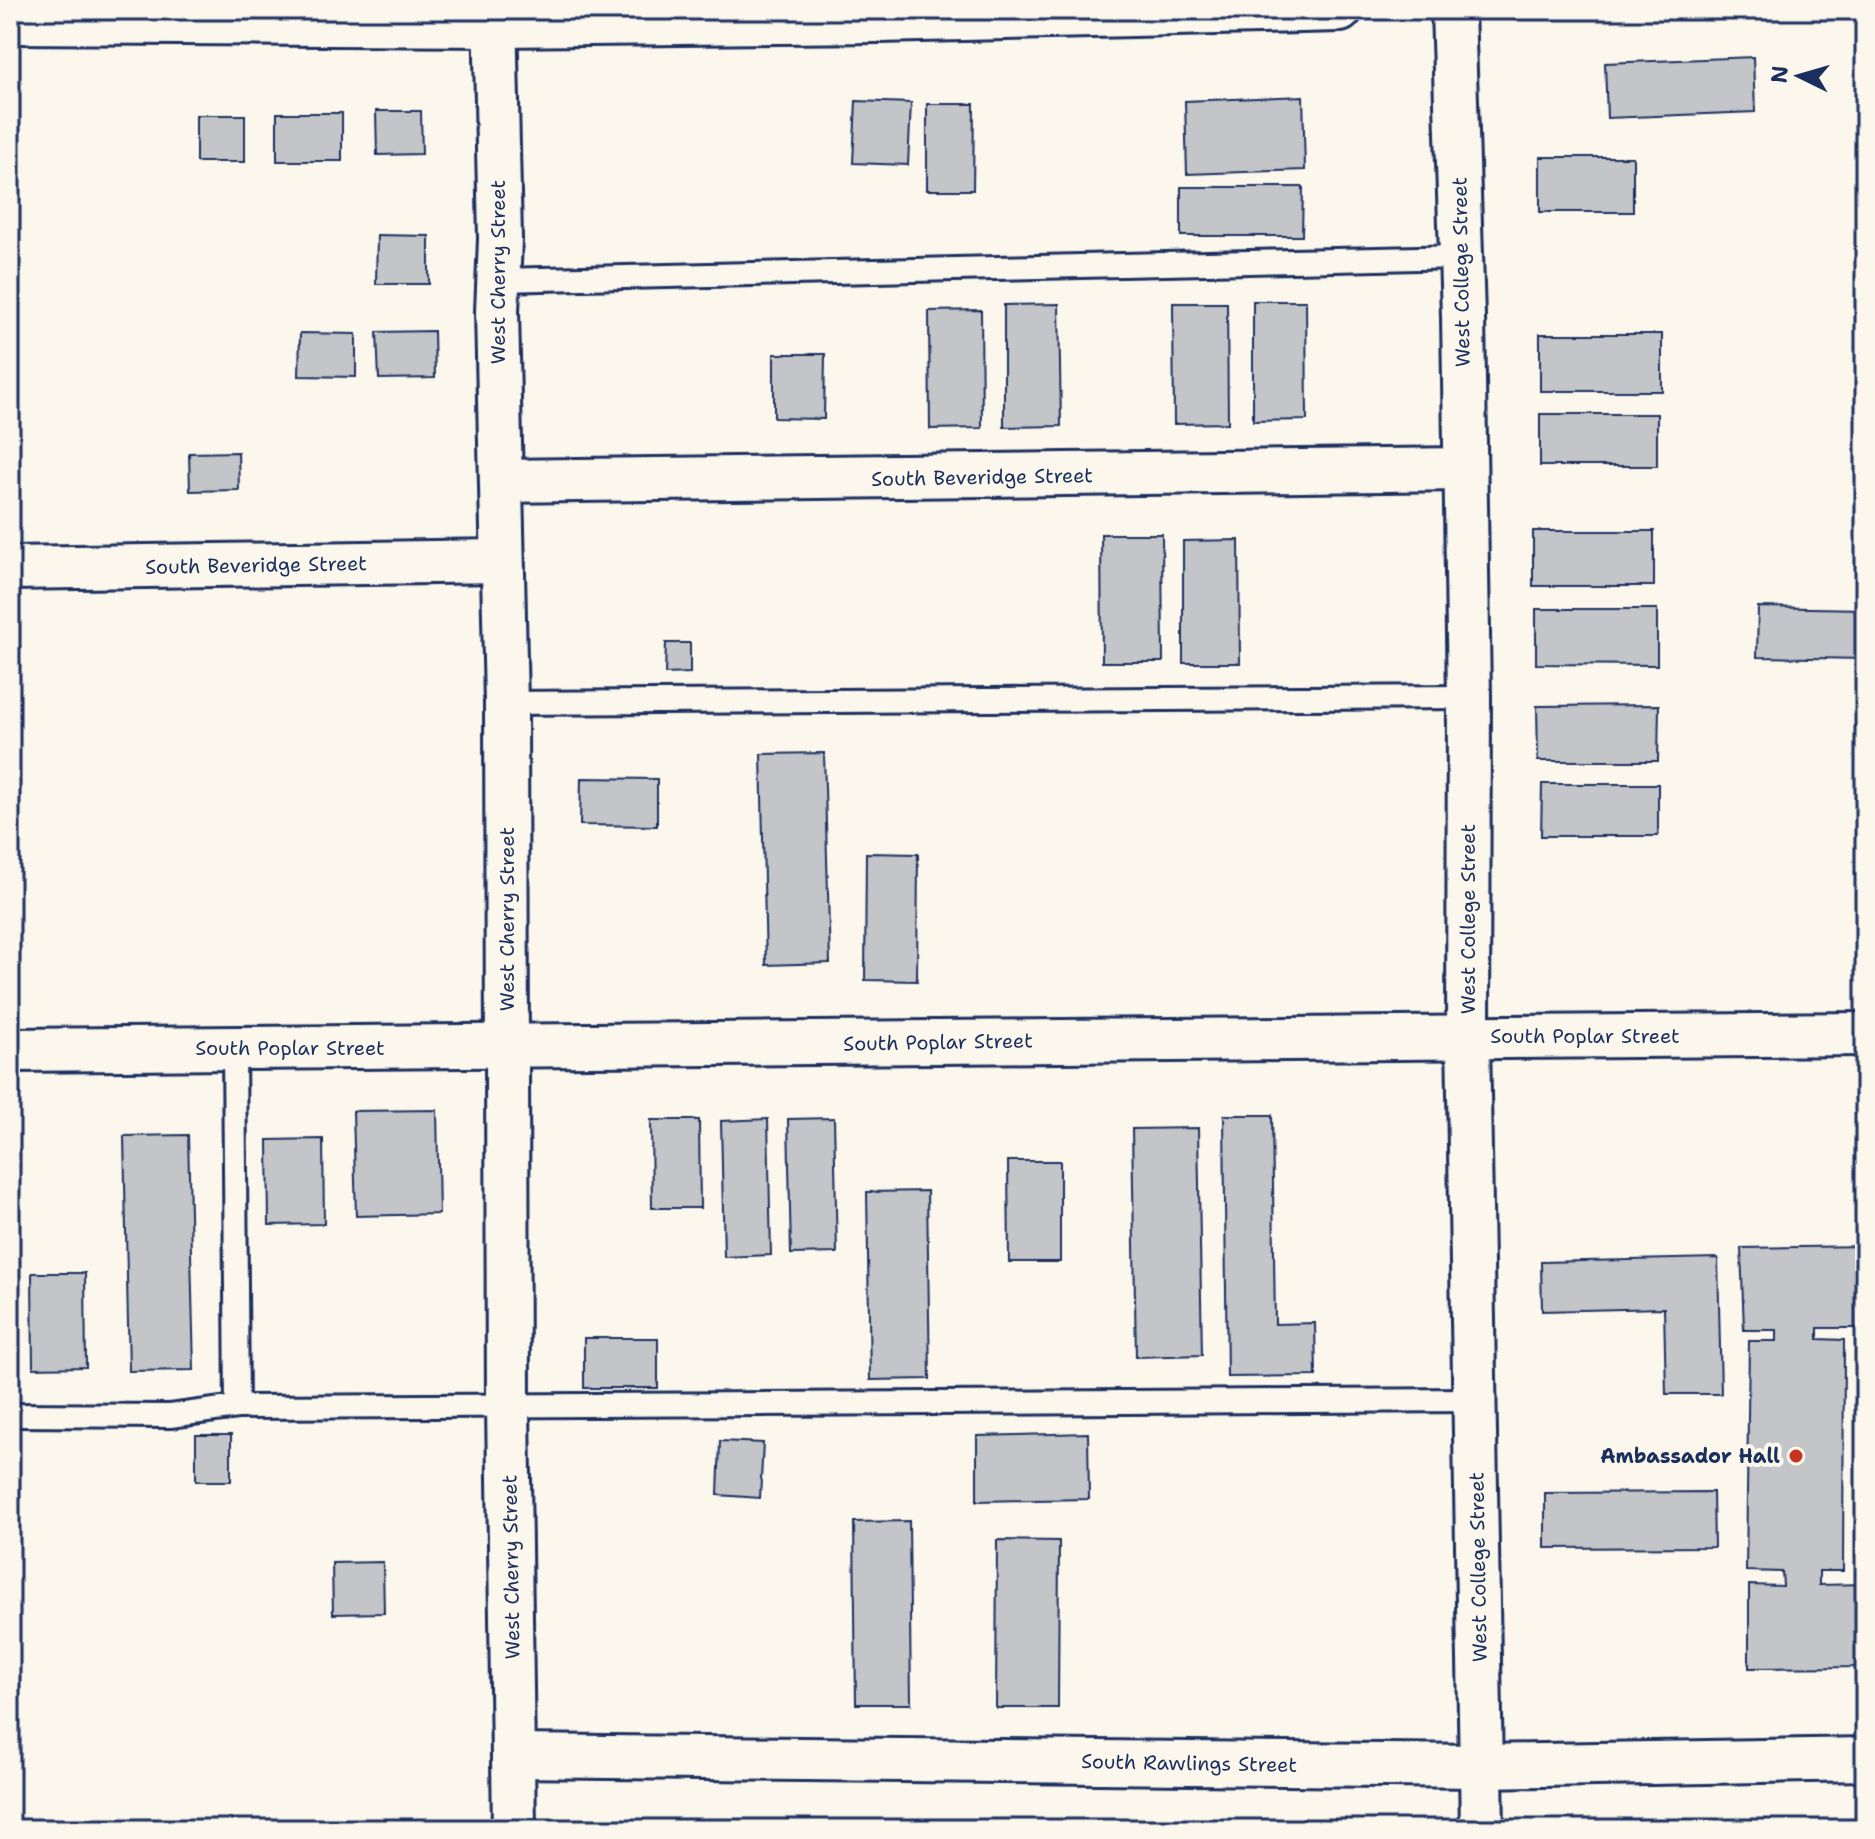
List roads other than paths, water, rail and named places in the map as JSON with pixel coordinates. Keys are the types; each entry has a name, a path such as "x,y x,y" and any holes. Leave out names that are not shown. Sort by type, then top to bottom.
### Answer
{"street":[{"path":"10,22 495,18 879,21 1340,10"},
{"name":"West College Street","path":"1453,10 1469,697 1468,1037 1482,1829"},
{"name":"West Cherry Street","path":"495,18 506,703 508,1407 514,1829"},
{"name":"South Beveridge Street","path":"501,481 1464,469"},
{"name":"South Beveridge Street","path":"10,568 502,561"},
{"name":"South Poplar Street","path":"10,1050 1865,1034"},
{"name":"South Rawlings Street","path":"514,1756 1482,1766 1865,1759"}],"lane":[{"path":"498,280 1461,257"},
{"path":"506,703 1469,697"},
{"path":"234,1048 237,1407"},
{"path":"10,1415 170,1416 237,1407 1475,1400"}],"place":[{"name":"Ambassador Hall","path":"1796,1456"}]}
